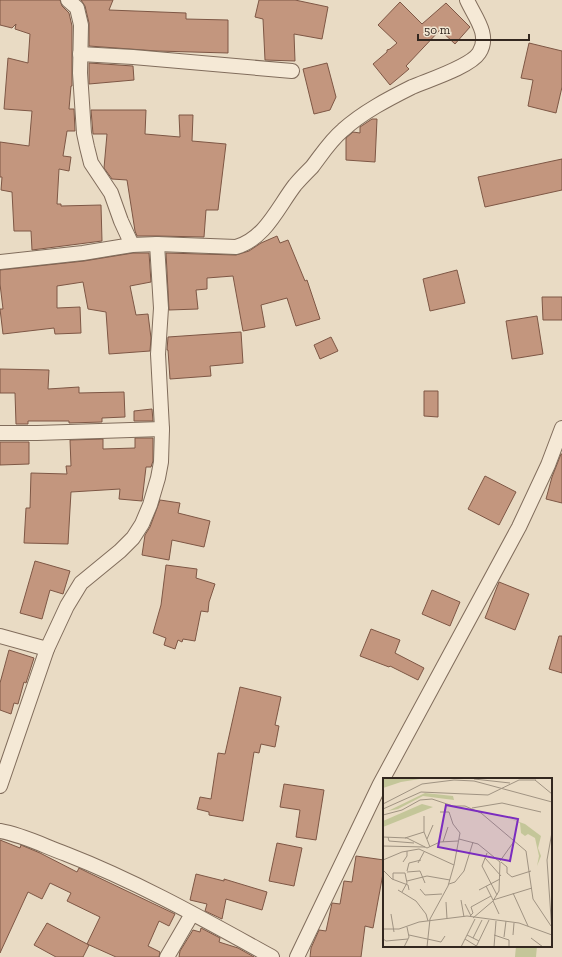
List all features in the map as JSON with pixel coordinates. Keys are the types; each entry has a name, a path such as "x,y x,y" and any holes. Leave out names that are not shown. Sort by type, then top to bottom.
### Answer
{"street":[{"path":"68,0 77,8 80,16 80,73 84,133 88,152 91,163 111,193 121,222 132,245"},
{"path":"0,262 83,253 132,245 157,244 236,247 246,244 264,228 295,185 312,167 329,143 360,116 412,87 463,65 478,54 482,48 484,37 480,24 467,0"},
{"path":"80,54 133,57 292,71"},
{"path":"0,786 47,650 74,592 81,583 120,551 133,538 142,524 150,505 158,478 161,462 162,429 158,354 161,308 157,244"},
{"path":"383,778 519,527 548,465 562,428"},
{"path":"0,432 37,433 162,429"},
{"path":"0,636 47,650"},
{"path":"297,957 383,778"},
{"path":"0,831 27,839 90,863 153,893 272,957"},
{"path":"167,957 192,914"}],"green space":[{"path":"516,947 537,947 536,957 515,957"}],"building":[{"path":"0,0 60,0 62,6 69,13 72,26 72,86 69,109 74,109 75,131 67,131 63,156 71,157 69,171 59,169 57,204 61,204 61,206 101,205 102,241 32,250 31,231 14,231 12,192 1,190 2,177 0,177 0,142 29,146 32,111 4,109 8,58 28,63 30,34 15,29 16,24 12,28 0,25"},
{"path":"81,0 113,0 109,10 186,13 186,19 228,20 228,53 157,51 89,46 89,23 85,6"},
{"path":"259,0 295,0 328,7 322,39 294,34 295,61 265,60 263,19 255,17"},
{"path":"400,2 422,24 446,3 470,27 455,44 440,30 406,66 409,69 390,85 373,64 387,52 387,50 397,43 378,25"},
{"path":"529,43 562,51 562,87 556,113 528,106 533,80 521,78"},
{"path":"89,63 133,66 134,80 89,84"},
{"path":"327,63 336,97 330,110 314,114 303,69"},
{"path":"91,110 146,110 145,134 180,137 179,115 193,115 192,141 226,144 218,210 206,210 204,237 137,236 127,180 112,179 104,168 107,134 93,134"},
{"path":"372,119 377,119 375,162 346,160 346,138 353,132 360,133 360,127"},
{"path":"562,159 562,190 485,207 478,177"},
{"path":"277,236 280,243 288,240 305,281 307,280 320,319 296,326 287,298 261,305 265,327 243,331 233,276 207,278 207,289 196,290 198,309 169,310 166,253 236,255 249,251 261,243"},
{"path":"133,253 149,253 151,282 130,286 136,315 148,314 151,338 150,351 109,354 106,312 88,309 83,282 57,286 57,308 80,307 81,333 55,334 54,328 3,334 0,309 3,309 0,270 84,261"},
{"path":"457,270 465,303 430,311 423,279"},
{"path":"542,297 562,297 562,320 543,320"},
{"path":"537,316 543,354 512,359 506,321"},
{"path":"241,332 243,363 210,366 211,376 170,379 167,350 168,337"},
{"path":"331,337 338,351 320,359 314,345"},
{"path":"0,369 49,370 48,389 79,387 79,393 124,392 125,417 102,418 102,422 69,423 69,421 28,421 28,424 16,424 15,393 0,393"},
{"path":"424,391 438,391 438,417 424,416"},
{"path":"152,409 153,421 134,421 134,411"},
{"path":"135,438 153,438 153,461 151,467 146,467 142,501 119,499 120,489 71,492 68,544 24,543 26,508 30,508 31,473 67,474 66,466 71,466 70,440 103,439 103,449 135,448"},
{"path":"0,442 29,442 29,464 0,465"},
{"path":"561,454 562,503 546,499 552,477"},
{"path":"485,476 516,492 499,525 468,509"},
{"path":"160,500 180,503 178,513 210,521 204,547 172,540 169,560 142,555 145,535 150,527"},
{"path":"35,561 70,571 63,594 50,590 42,619 20,613"},
{"path":"166,565 197,569 196,578 215,584 209,602 208,612 201,611 195,641 183,639 182,642 178,640 175,649 164,645 166,638 153,633 161,605"},
{"path":"499,582 529,594 515,630 485,618"},
{"path":"432,590 460,602 450,626 422,614"},
{"path":"371,629 400,640 395,653 424,668 418,680 390,666 389,667 360,656"},
{"path":"559,636 562,636 562,673 549,669"},
{"path":"9,650 34,658 26,683 24,682 18,704 14,703 11,714 0,710 0,683"},
{"path":"240,687 281,697 275,725 279,726 275,747 261,744 259,753 254,752 243,821 209,815 209,812 197,809 200,797 211,799 218,753 225,754"},
{"path":"284,784 324,790 316,840 296,837 300,810 280,807"},
{"path":"0,840 20,848 21,845 77,872 79,868 175,914 169,926 159,921 148,946 160,952 159,957 116,957 87,944 100,917 67,901 71,893 50,883 42,899 28,892 0,953"},
{"path":"277,843 302,848 294,886 269,881"},
{"path":"356,856 383,860 383,873 373,928 365,926 361,957 310,957 311,948 319,930 326,931 332,903 340,904 344,881 352,882"},
{"path":"196,874 224,881 224,879 267,892 262,910 226,899 222,919 205,911 207,904 190,900"},
{"path":"47,923 89,945 83,957 56,957 34,945"},
{"path":"201,928 220,938 219,942 238,948 254,957 179,957 180,951 193,930 200,932"}]}
